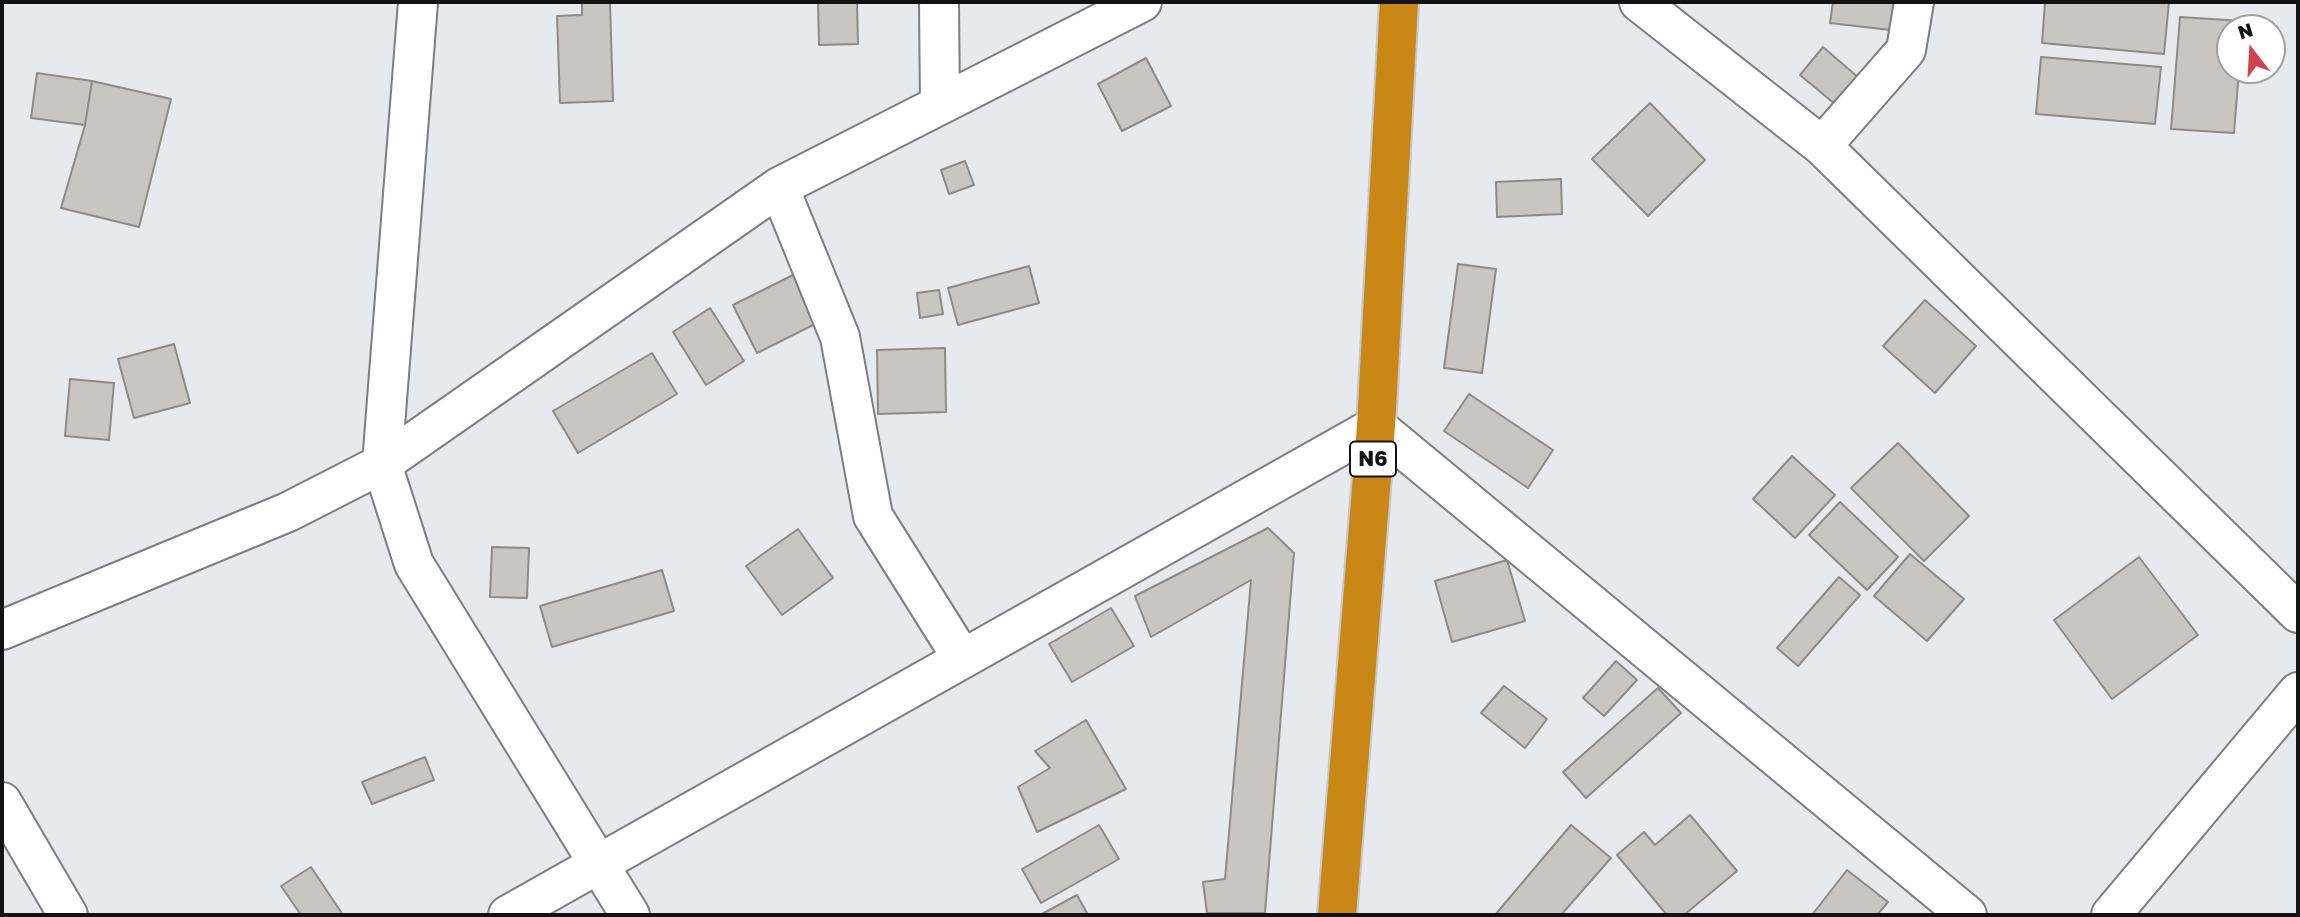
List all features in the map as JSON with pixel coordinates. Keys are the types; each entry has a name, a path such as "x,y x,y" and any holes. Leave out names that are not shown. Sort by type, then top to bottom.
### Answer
{"highway":[{"name":"N6","path":"1337,915 1376,426 1399,2"}],"street":[{"path":"418,2 382,464 414,564 630,915"},
{"path":"939,2 940,105"},
{"path":"2,631 288,512 382,464 779,187 1142,2"},
{"path":"1639,2 1822,146 2298,613"},
{"path":"1822,146 1906,50 1914,2"},
{"path":"779,187 840,337 873,516 962,658"},
{"path":"508,915 1376,426 1967,915"},
{"path":"2110,915 2298,692"},
{"path":"2,804 68,915"}],"building":[{"path":"582,2 610,2 613,101 560,103 557,16 582,15"},
{"path":"818,2 857,2 858,44 819,45"},
{"path":"1833,2 1894,2 1890,30 1830,23"},
{"path":"2045,2 2169,2 2164,54 2042,43"},
{"path":"2180,17 2216,19 2216,84 2238,84 2234,133 2171,129"},
{"path":"1823,47 1859,78 1836,105 1800,75"},
{"path":"2041,57 2161,67 2155,124 2036,114"},
{"path":"1146,58 1171,106 1122,131 1098,84"},
{"path":"37,73 92,81 85,125 31,118"},
{"path":"92,81 171,99 139,227 61,208 85,125"},
{"path":"1650,103 1705,160 1648,216 1592,159"},
{"path":"965,161 974,185 949,194 941,170"},
{"path":"1561,179 1562,214 1497,217 1496,182"},
{"path":"1458,264 1496,269 1482,373 1444,368"},
{"path":"1029,266 1039,303 958,325 948,288"},
{"path":"797,273 821,321 757,353 733,305"},
{"path":"939,290 943,314 920,318 917,293"},
{"path":"1925,300 1976,346 1935,393 1883,346"},
{"path":"710,308 744,361 706,385 673,332"},
{"path":"174,344 190,403 134,418 118,359"},
{"path":"945,348 946,412 878,414 877,350"},
{"path":"652,353 677,394 578,453 553,411"},
{"path":"70,379 114,383 109,440 65,436"},
{"path":"1469,394 1553,450 1528,488 1444,431"},
{"path":"1898,443 1969,516 1924,561 1851,488"},
{"path":"1792,456 1835,495 1795,538 1753,499"},
{"path":"1840,502 1898,557 1867,590 1809,535"},
{"path":"1268,528 1294,553 1265,913 1207,913 1203,882 1225,879 1251,580 1151,637 1135,596"},
{"path":"798,529 833,578 782,615 746,566"},
{"path":"492,547 529,548 527,598 490,597"},
{"path":"1910,554 1964,599 1927,641 1874,596"},
{"path":"2139,557 2198,635 2112,699 2054,620"},
{"path":"1507,560 1525,621 1452,642 1435,581"},
{"path":"662,570 674,611 552,647 540,606"},
{"path":"1839,577 1860,595 1798,666 1777,648"},
{"path":"1111,608 1134,646 1072,682 1049,644"},
{"path":"1616,661 1637,680 1604,716 1583,698"},
{"path":"1504,686 1547,719 1525,748 1481,713"},
{"path":"1658,688 1681,713 1586,798 1563,772"},
{"path":"1086,720 1126,789 1037,832 1018,787 1050,768 1035,751"},
{"path":"425,757 434,780 372,804 362,782"},
{"path":"1690,815 1737,871 1684,915 1667,915 1617,855 1644,832 1655,845"},
{"path":"1099,825 1119,859 1041,903 1022,869"},
{"path":"1571,825 1611,858 1561,915 1495,915"},
{"path":"311,867 343,915 301,915 281,886"},
{"path":"1847,870 1888,902 1877,915 1812,915"},
{"path":"1077,895 1088,915 1042,914"}]}
